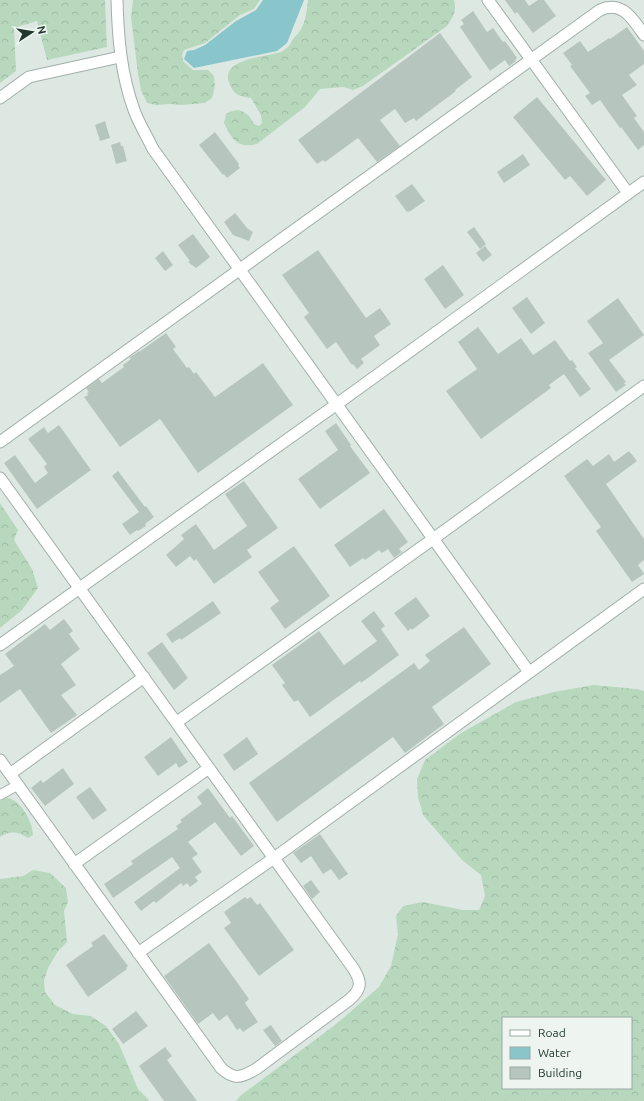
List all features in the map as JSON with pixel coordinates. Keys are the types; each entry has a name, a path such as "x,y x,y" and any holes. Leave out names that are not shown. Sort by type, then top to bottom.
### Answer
{"street":[{"path":"117,0 117,28 120,57 126,85 134,110 153,149 529,672"},
{"path":"488,0 628,193"},
{"path":"0,442 600,10 617,4 627,13 644,35"},
{"path":"0,98 29,77 120,57"},
{"path":"0,645 644,182"},
{"path":"177,722 433,540 644,386"},
{"path":"0,478 353,968 359,980 360,987 357,992 349,1000 256,1069 243,1076 230,1076 220,1068 0,760"},
{"path":"138,954 274,858 644,589"},
{"path":"10,774 144,678"},
{"path":"74,864 209,768"},
{"path":"0,795 18,785"}],"green space":[{"path":"0,0 105,0 107,47 47,60 37,21 14,28 16,71 0,83"},
{"path":"133,0 260,0 254,9 240,15 205,43 184,50 182,55 183,61 193,70 208,70 214,76 215,86 212,98 205,103 156,105 147,103 141,90 131,17"},
{"path":"308,0 454,0 455,11 447,26 363,86 353,90 343,87 320,89 305,107 257,144 240,144 233,138 224,123 226,114 239,110 246,113 254,124 259,126 262,123 261,115 251,98 240,96 232,89 228,79 229,72 234,66 241,62 278,53 288,47 303,24"},
{"path":"0,503 18,530 14,540 32,569 38,588 22,610 0,628"},
{"path":"594,685 644,691 644,1101 236,1101 240,1096 335,1025 379,987 391,966 398,934 396,916 403,906 423,902 463,910 479,910 485,896 481,875 462,860 423,815 418,797 417,779 425,760 461,733 516,702 554,692"},
{"path":"6,798 11,799 21,806 31,824 33,835 28,838 14,833 0,837 0,801"},
{"path":"33,870 50,873 66,888 68,902 64,911 67,942 58,951 48,968 44,981 45,992 55,1005 73,1014 91,1016 106,1026 119,1044 138,1089 149,1101 0,1101 0,879 23,876"}],"water":[{"path":"263,0 304,0 287,43 277,51 194,68 184,59 187,51 194,50 205,45 236,21 256,10"}],"building":[{"path":"505,0 525,0 529,6 538,0 544,0 556,16 533,33 517,12 515,14"},
{"path":"473,11 487,32 493,28 503,42 505,41 517,58 515,60 516,61 509,66 505,60 490,71 460,27 464,24 461,20"},
{"path":"627,27 644,51 644,64 629,75 637,85 622,95 637,116 634,118 644,132 644,145 638,150 600,100 592,105 585,96 590,93 570,66 572,65 563,53 580,41 588,52"},
{"path":"440,33 472,77 416,121 414,118 405,123 395,109 380,120 400,146 377,162 358,138 325,162 323,160 317,164 298,140"},
{"path":"537,97 606,180 587,196 570,176 565,180 513,117"},
{"path":"105,121 110,138 100,141 95,125"},
{"path":"215,132 239,164 238,165 240,168 227,178 199,145"},
{"path":"120,142 121,146 123,146 127,161 116,164 111,145"},
{"path":"523,154 530,165 504,183 497,172"},
{"path":"412,184 425,201 407,212 395,196"},
{"path":"235,213 247,228 253,232 249,241 233,235 224,222"},
{"path":"474,227 486,244 480,249 467,232"},
{"path":"193,234 210,257 196,268 188,262 190,261 178,245"},
{"path":"485,246 492,255 483,262 476,253"},
{"path":"318,250 366,318 380,308 391,324 374,336 380,345 361,359 364,363 357,369 353,364 352,365 336,342 327,349 304,317 309,313 282,275"},
{"path":"163,251 173,265 165,271 155,258"},
{"path":"443,265 464,295 445,309 424,279"},
{"path":"527,297 545,323 531,334 512,308"},
{"path":"618,298 644,335 609,360 626,382 624,383 626,385 616,392 588,353 603,343 587,321"},
{"path":"478,327 498,354 521,338 533,355 555,340 570,361 572,360 577,367 575,368 591,389 580,397 564,374 549,385 551,388 481,439 446,391 477,369 458,342"},
{"path":"166,333 176,347 173,349 187,368 189,367 194,374 196,372 215,397 263,363 293,405 198,473 160,419 120,447 84,397 88,395 87,393 89,392 86,388 99,379 102,383 124,367 123,365 131,359 129,358"},
{"path":"336,423 351,445 350,446 370,473 320,509 298,479 338,450 325,431"},
{"path":"59,425 91,470 37,509 4,463 15,455 35,483 48,473 44,467 47,464 28,439 44,427 48,433"},
{"path":"629,451 637,461 606,484 644,539 644,560 638,565 644,574 632,582 596,531 601,527 564,476 587,459 593,466 609,454 614,462"},
{"path":"118,471 154,517 145,524 146,526 130,535 122,524 139,512 112,476"},
{"path":"244,481 278,528 247,550 252,557 214,584 196,559 194,561 190,556 176,567 166,555 184,539 181,535 196,524 214,550 247,526 225,494"},
{"path":"384,509 408,542 399,549 402,552 394,558 388,549 382,553 379,550 365,560 363,558 350,567 334,545"},
{"path":"294,546 330,596 285,629 270,608 279,601 258,572"},
{"path":"416,597 430,616 412,630 411,628 408,631 394,613"},
{"path":"213,601 221,613 181,640 180,638 172,643 166,634"},
{"path":"374,611 385,626 381,629 399,655 361,683 360,681 310,717 298,700 294,702 282,685 285,683 272,665 319,631 344,665 377,641 361,621"},
{"path":"64,619 73,631 69,634 80,649 61,664 76,685 61,695 77,715 51,733 20,689 0,703 0,675 14,666 5,654 45,624 50,630"},
{"path":"464,627 491,664 432,707 444,724 405,753 393,737 277,822 249,783 414,663 419,670 430,661 425,655"},
{"path":"162,642 188,678 174,690 147,653"},
{"path":"171,737 188,762 179,768 176,763 158,776 144,757"},
{"path":"247,737 258,754 234,771 223,755"},
{"path":"63,768 74,784 45,806 31,788 41,780 43,783"},
{"path":"90,787 107,810 93,820 76,797"},
{"path":"208,788 230,818 232,816 254,846 241,856 215,822 188,842 198,854 192,858 202,872 195,877 198,881 190,887 187,883 183,886 181,883 156,903 154,901 141,911 134,902 180,868 172,857 113,898 104,884 133,864 131,861 178,829 176,826 182,822 180,820 202,804 197,797"},
{"path":"320,834 348,874 339,880 331,869 323,874 311,856 301,863 293,853"},
{"path":"311,880 320,892 312,899 303,886"},
{"path":"245,897 247,899 251,897 257,905 260,903 294,950 259,976 224,928 231,923 224,912"},
{"path":"104,934 128,966 126,968 127,969 88,997 66,965 93,946 91,943"},
{"path":"209,943 249,999 245,1003 258,1022 243,1032 240,1028 237,1030 227,1015 219,1021 213,1013 198,1024 164,976"},
{"path":"136,1011 148,1026 123,1044 112,1029"},
{"path":"271,1025 282,1041 275,1046 263,1030"},
{"path":"165,1047 172,1056 167,1060 197,1101 164,1101 139,1066"}]}
